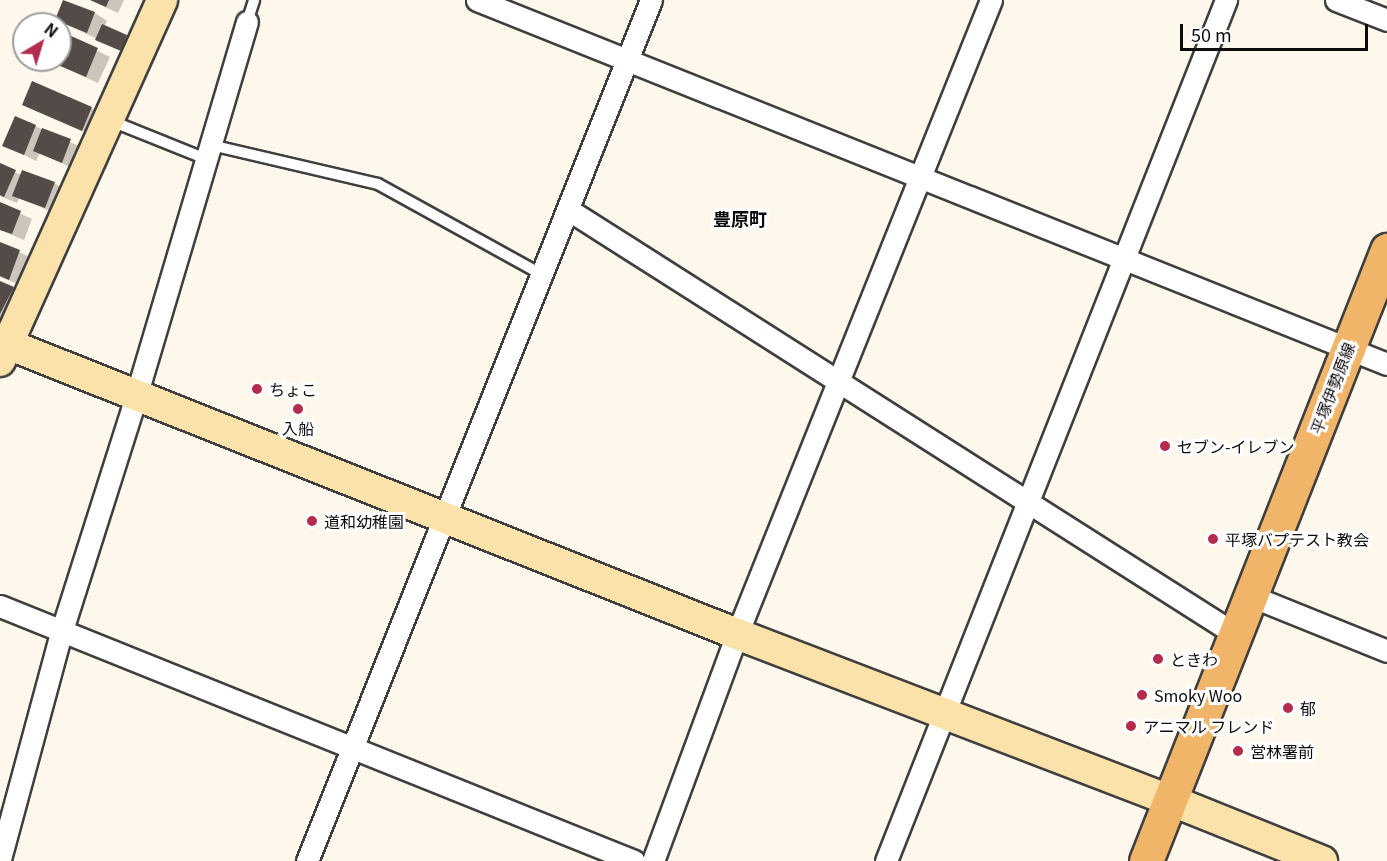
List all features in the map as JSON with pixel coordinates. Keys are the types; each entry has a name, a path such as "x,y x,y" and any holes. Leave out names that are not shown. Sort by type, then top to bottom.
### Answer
{"main road":[{"name":"平塚伊勢原線","path":"1146,861 1387,250"}],"street":[{"path":"162,0 109,120 2,348 137,393 737,634 1170,800 1322,861"},
{"path":"477,0 1387,364"},
{"path":"307,861 651,0"},
{"path":"653,861 737,634 991,0"},
{"path":"886,861 1226,0"},
{"path":"1336,0 1387,20"},
{"path":"0,859 62,630 137,393 247,22"},
{"path":"569,210 1235,634"},
{"path":"1251,596 1387,651"},
{"path":"0,606 634,861"}],"lane":[{"path":"247,22 254,0"},
{"path":"109,120 208,152 378,184 541,274"}],"building":[{"path":"63,0 95,12 87,33 72,27 72,12 58,12"},
{"path":"90,0 109,0 106,7"},
{"path":"102,24 127,35 121,51 95,40"},
{"path":"72,36 98,48 86,77 72,71"},
{"path":"32,81 92,107 82,131 22,105"},
{"path":"15,116 36,125 24,155 2,146"},
{"path":"42,128 71,139 62,163 33,151"},
{"path":"0,163 16,170 4,197 0,195"},
{"path":"22,170 55,182 45,208 12,196"},
{"path":"0,202 21,211 12,234 0,230"},
{"path":"0,242 20,250 9,280 0,276"},
{"path":"0,281 14,287 0,314"}],"place":[{"name":"ちょこ","path":"257,389"},
{"name":"入船","path":"298,409"},
{"name":"セブン-イレブン","path":"1165,446"},
{"name":"道和幼稚園","path":"312,521"},
{"name":"平塚バプテスト教会","path":"1213,539"},
{"name":"ときわ","path":"1158,659"},
{"name":"Smoky Woo","path":"1142,695"},
{"name":"郁","path":"1288,708"},
{"name":"アニマル フレンド","path":"1131,726"},
{"name":"営林署前","path":"1238,751"}],"district":[{"name":"豊原町","path":"740,218"}]}
